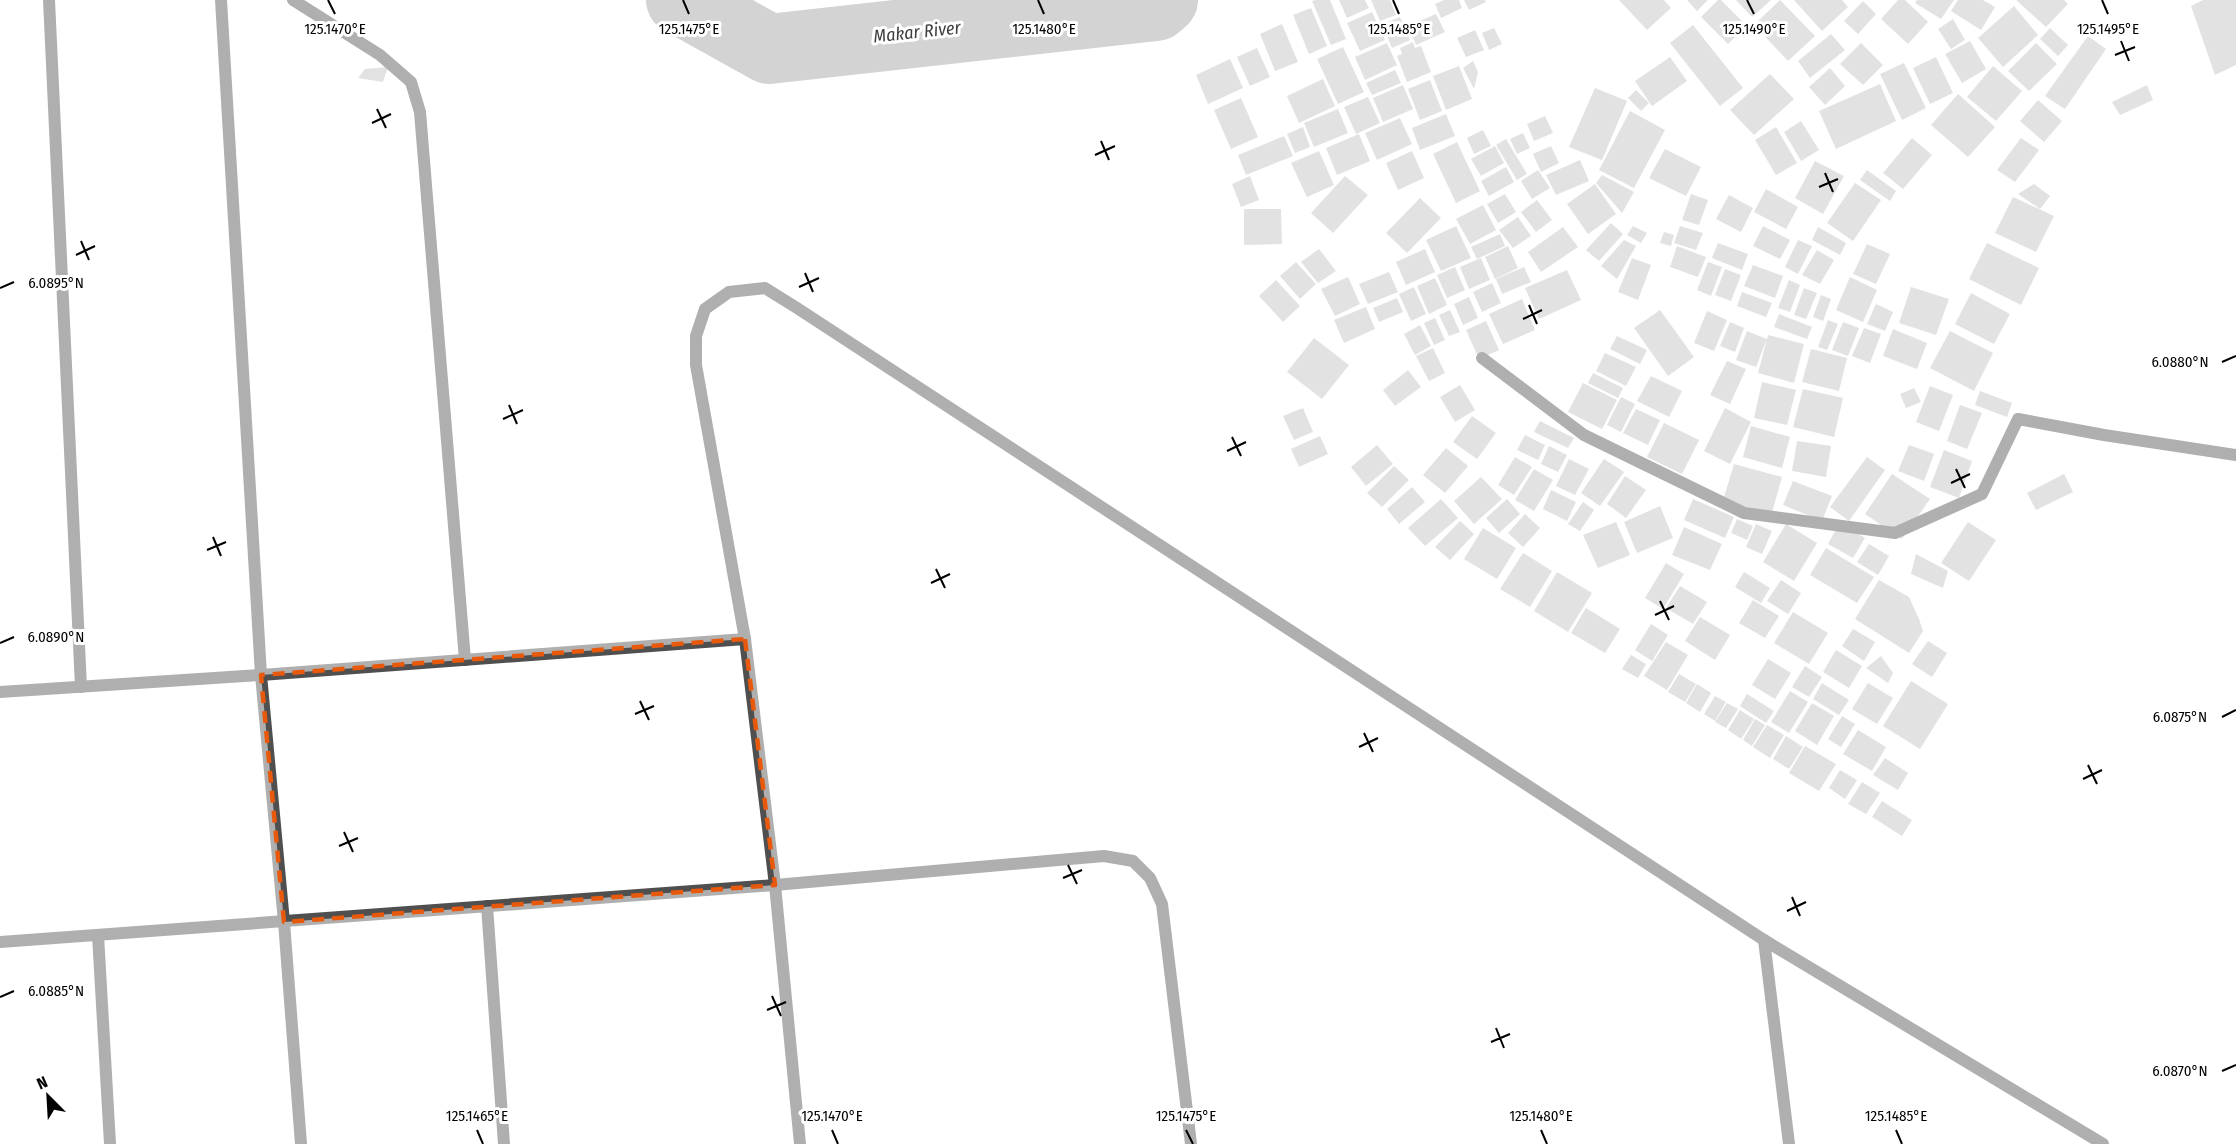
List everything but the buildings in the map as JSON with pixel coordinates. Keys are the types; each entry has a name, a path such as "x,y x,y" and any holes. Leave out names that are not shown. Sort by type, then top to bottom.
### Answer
{"street":[{"path":"49,0 81,687"},
{"path":"221,0 261,675 284,922 301,1144"},
{"path":"293,0 380,55 411,82 420,112 465,660"},
{"path":"800,1144 775,885 745,639 696,364 696,336 705,309 729,292 765,288 1764,940 2103,1144"},
{"path":"1482,358 1584,435 1744,513 1895,533 1982,494 2018,419 2236,455"},
{"path":"0,692 745,639"},
{"path":"0,942 775,885 1104,856 1133,861 1150,878 1162,904 1191,1144"},
{"path":"487,906 504,1144"},
{"path":"98,935 110,1144"},
{"path":"1764,940 1788,1144"}],"highlighted area":[{"path":"745,639 775,885 284,922 261,675"}],"waterway":[{"name":"Makar River","path":"681,0 769,49 1156,6 1163,0"}]}
